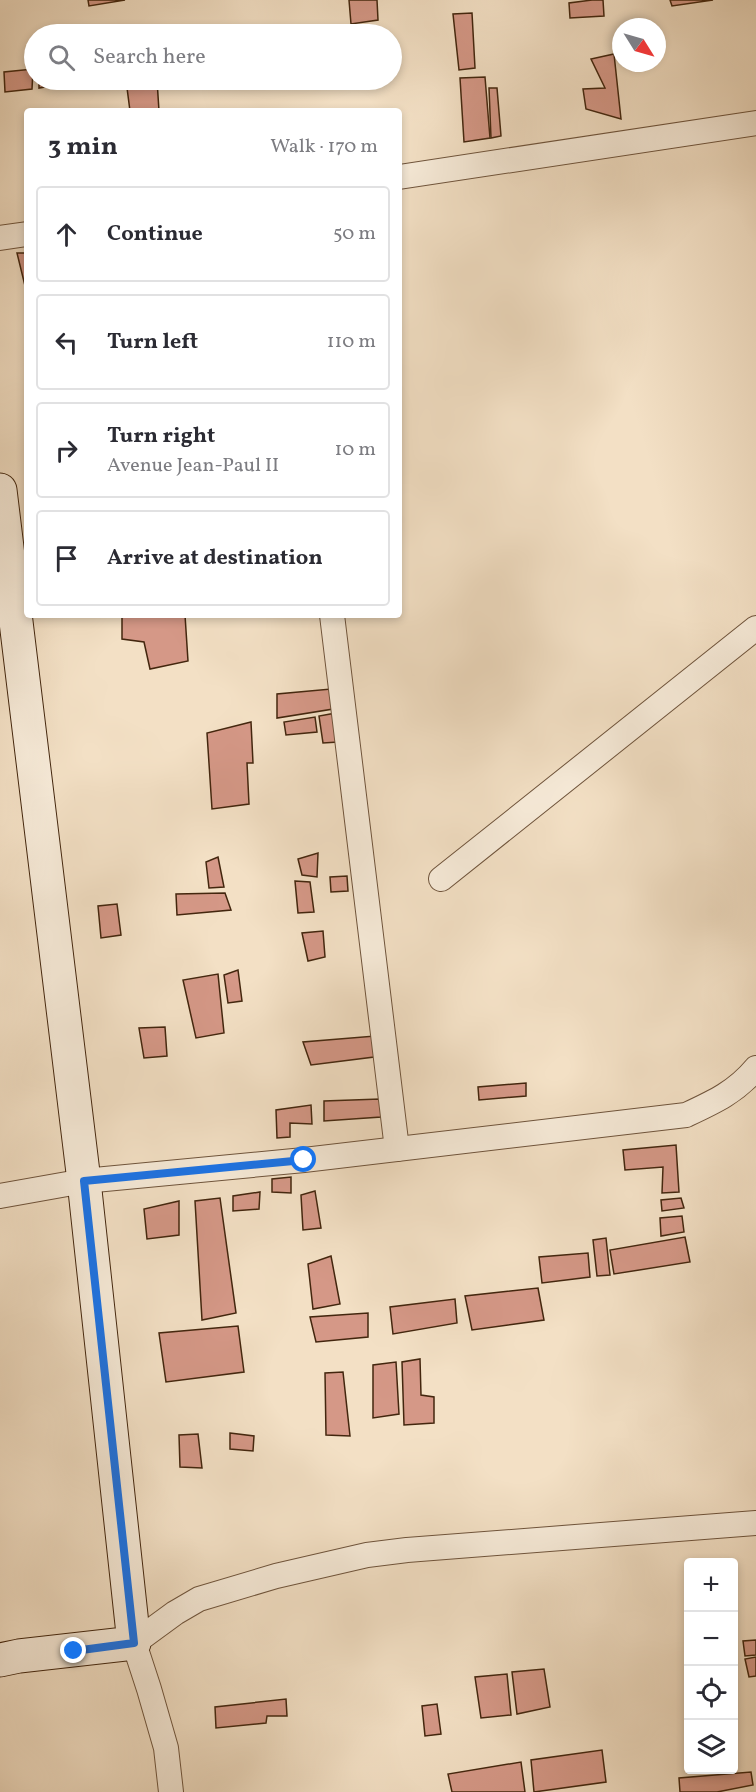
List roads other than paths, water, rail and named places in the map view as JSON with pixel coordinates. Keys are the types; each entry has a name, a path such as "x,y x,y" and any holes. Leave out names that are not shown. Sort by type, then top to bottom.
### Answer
{"street":[{"path":"402,177 756,123"},
{"path":"0,238 24,234"},
{"path":"0,490 84,1181 134,1643 166,1748 171,1792"},
{"path":"332,618 397,1149"},
{"path":"441,879 756,628"},
{"path":"0,1197 84,1181 304,1160 686,1115 717,1101 744,1083 756,1068"},
{"path":"0,1660 134,1643 175,1613 199,1599 276,1576 367,1555 756,1523"}]}
